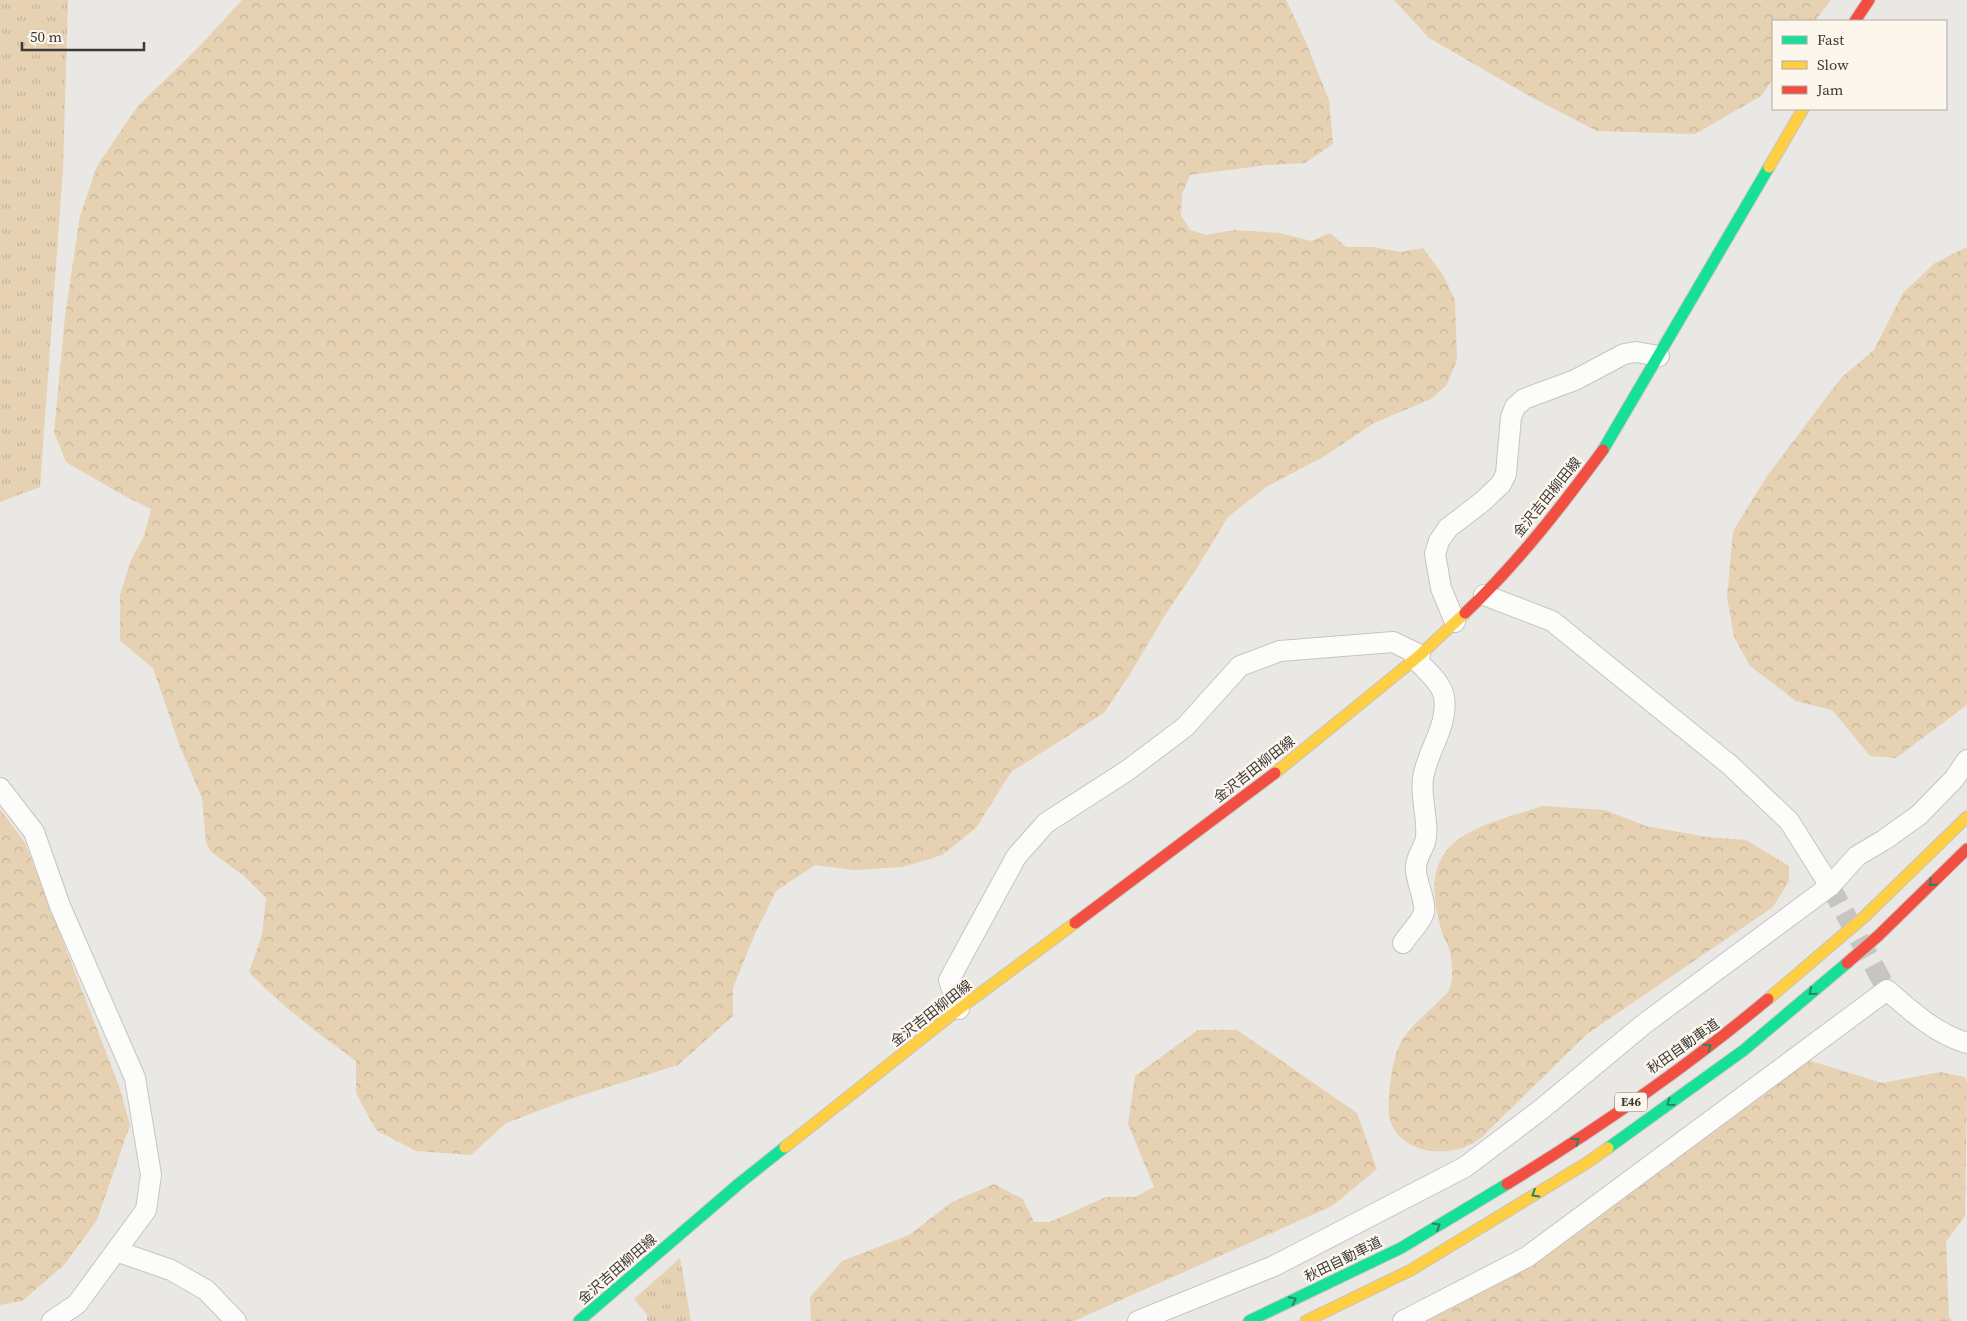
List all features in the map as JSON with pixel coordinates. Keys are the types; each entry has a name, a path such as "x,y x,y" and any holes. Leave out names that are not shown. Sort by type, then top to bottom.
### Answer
{"main road":[{"path":"1856,20 1869,0"},
{"name":"金沢吉田柳田線","path":"579,1321 741,1182 959,1009 1274,774 1417,657 1484,595 1558,511 1602,452 1802,110"},
{"name":"秋田自動車道","path":"1249,1321 1401,1248 1572,1144 1730,1031 1863,918 1967,817"},
{"name":"E46","path":"1306,1321 1411,1270 1585,1164 1744,1050 1878,936 1967,849"}],"street":[{"path":"1455,622 1441,588 1435,554 1439,541 1448,528 1482,502 1501,484 1506,474 1511,417 1515,407 1524,399 1575,380 1624,354 1636,352 1659,356"},
{"path":"1484,595 1552,621 1730,765 1789,821 1830,886"},
{"path":"959,1009 948,980 1016,857 1046,822 1128,770 1185,727 1240,666 1280,651 1393,642 1417,657 1442,689 1445,698 1441,724 1422,780 1425,842 1416,862 1416,869 1424,912 1403,943"},
{"path":"1138,1321 1274,1266 1465,1167 1543,1108 1644,1024 1830,886 1857,856 1884,840 1919,815 1954,779 1967,760"},
{"path":"0,788 34,832 60,906 135,1078 151,1175 146,1210 77,1304 52,1321"},
{"path":"1403,1321 1527,1257 1887,990 1919,1017 1952,1039 1967,1043"},
{"path":"116,1251 171,1270 206,1290 236,1321"}],"green space":[{"path":"0,0 68,0 63,169 40,487 0,502"},
{"path":"242,0 1286,0 1305,40 1329,100 1333,144 1305,163 1268,165 1190,175 1182,194 1181,215 1190,230 1206,235 1235,230 1280,233 1311,241 1330,233 1346,247 1373,247 1401,252 1423,248 1443,275 1455,300 1457,360 1446,386 1431,399 1374,423 1323,457 1266,487 1228,517 1104,713 1011,772 976,828 942,855 903,867 855,870 815,865 776,891 754,936 733,988 733,1016 678,1065 573,1098 506,1123 471,1155 416,1151 376,1130 356,1093 356,1061 287,1008 249,972 262,935 266,898 244,876 210,851 206,842 202,798 180,747 153,668 120,641 120,595 131,560 144,536 151,509 66,462 54,432 65,316 80,216 97,166 137,107 199,47"},
{"path":"1394,0 1831,0 1816,20 1772,20 1772,80 1761,96 1695,134 1597,131 1531,97 1429,38"},
{"path":"1967,247 1967,705 1896,758 1870,756 1832,710 1796,701 1750,666 1734,637 1727,597 1733,531 1767,476 1841,378 1874,350 1903,293 1935,263"},
{"path":"1543,806 1605,810 1646,826 1707,837 1746,840 1789,866 1789,881 1773,907 1587,1034 1482,1137 1467,1146 1452,1151 1430,1151 1419,1148 1409,1144 1394,1129 1389,1113 1389,1095 1393,1065 1400,1043 1410,1030 1448,992 1451,983 1451,956 1442,934 1435,901 1436,876 1442,857 1454,843 1471,831 1492,822"},
{"path":"0,809 25,843 119,1086 130,1125 97,1220 64,1265 22,1301 0,1305"},
{"path":"1198,1030 1237,1030 1357,1113 1377,1169 1332,1206 1074,1321 811,1321 810,1297 842,1261 909,1235 952,1202 994,1184 1023,1199 1034,1222 1050,1222 1106,1197 1135,1197 1154,1187 1128,1124 1135,1076"},
{"path":"1808,1060 1882,1083 1940,1072 1965,1077 1967,1083 1965,1216 1946,1242 1949,1318 1954,1321 1427,1321 1522,1270"},
{"path":"680,1258 691,1321 647,1321 647,1314 634,1299"}],"tunnel":[{"path":"1830,886 1887,990"}],"traffic: fast":[{"path":"1603,450 1769,167"},
{"path":"1608,1148 1744,1050 1847,963"},
{"path":"579,1321 741,1182 785,1147"},
{"path":"1249,1321 1401,1248 1507,1184"}],"traffic: slow":[{"path":"1769,167 1802,110"},
{"path":"1275,773 1420,655 1465,613"},
{"path":"1768,999 1863,918 1967,817"},
{"path":"785,1147 959,1009 1075,923"},
{"path":"1306,1321 1411,1270 1608,1148"}],"traffic: jam":[{"path":"1856,20 1869,0"},
{"path":"1465,613 1503,575 1538,534 1603,450"},
{"path":"1075,923 1275,773"},
{"path":"1847,963 1878,936 1967,849"},
{"path":"1507,1184 1641,1096 1738,1024 1768,999"}]}
